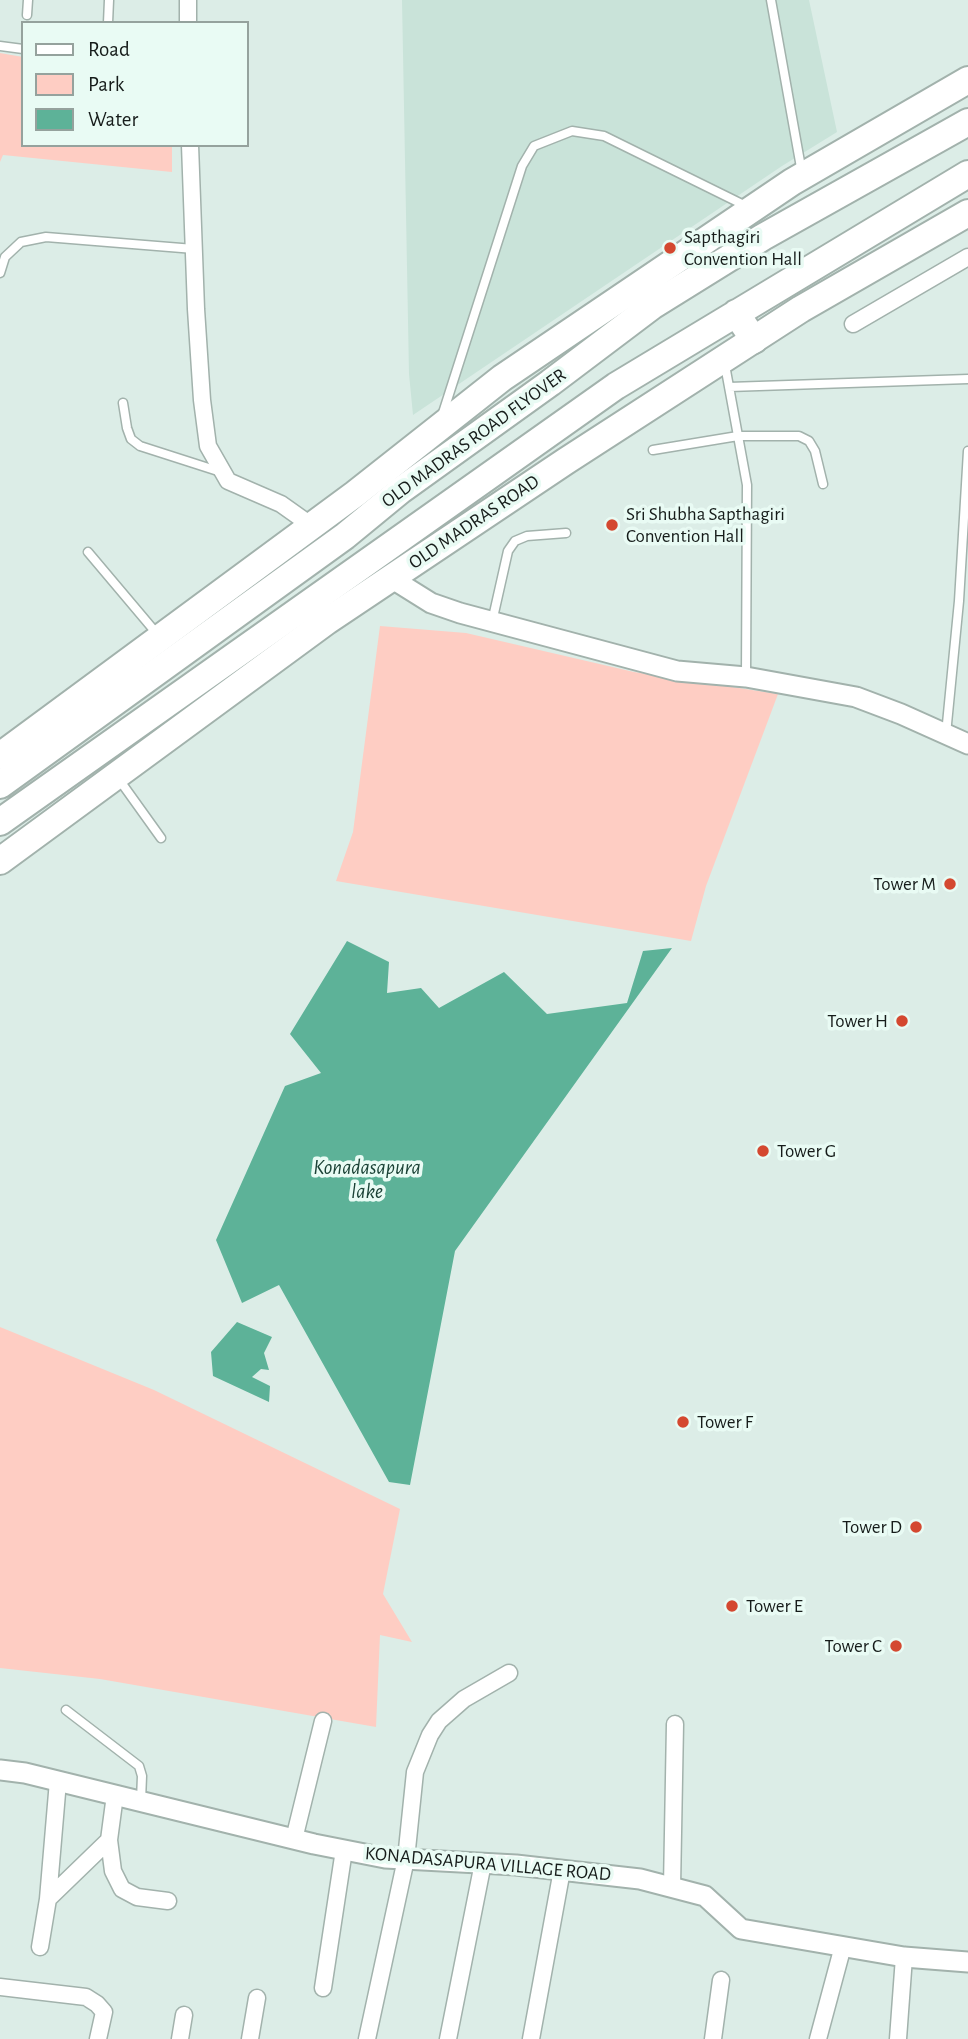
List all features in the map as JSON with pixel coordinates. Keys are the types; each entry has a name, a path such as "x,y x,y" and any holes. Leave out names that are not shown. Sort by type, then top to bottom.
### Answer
{"main road":[{"path":"0,756 312,526 502,378 802,176 968,80"},
{"name":"OLD MADRAS ROAD FLYOVER","path":"0,785 345,536 401,489 550,383 652,306 763,237 968,122"},
{"path":"754,340 736,313 968,174"},
{"name":"OLD MADRAS ROAD","path":"0,861 327,621 391,578 801,309 968,213"},
{"name":"OLD MADRAS ROAD FLYOVER","path":"0,822 616,386 736,313"}],"street":[{"path":"188,0 188,21"},
{"path":"190,147 202,400 208,446 228,481 281,504 312,526"},
{"path":"852,324 968,257"},
{"path":"391,578 431,603 492,622 677,671 746,677 856,697 968,744"},
{"path":"367,2039 406,1859 415,1772 430,1735 439,1721 451,1709 509,1672"},
{"path":"294,1839 323,1721"},
{"path":"672,1887 675,1724"},
{"name":"KONADASAPURA VILLAGE ROAD","path":"0,1770 25,1773 294,1839 386,1858 483,1863 640,1878 705,1896 741,1928 904,1957 968,1962"},
{"path":"40,1947 48,1899 58,1781"},
{"path":"115,1795 109,1840 113,1871 122,1889 137,1896 168,1901"},
{"path":"48,1899 109,1840"},
{"path":"323,1988 344,1850"},
{"path":"448,2039 483,1863"},
{"path":"531,2039 562,1870"},
{"path":"818,2039 843,1946"},
{"path":"898,2039 904,1957"},
{"path":"713,2039 721,1980"},
{"path":"0,1987 86,1997 104,2012 98,2039"},
{"path":"250,2039 257,1998"},
{"path":"180,2039 184,2015"}],"lane":[{"path":"27,15 28,0"},
{"path":"108,21 109,0"},
{"path":"771,0 802,176"},
{"path":"0,46 21,49"},
{"path":"438,429 522,166 534,146 572,131 604,136 751,209"},
{"path":"0,273 5,257 21,242 46,237 194,249"},
{"path":"724,359 747,485 746,677"},
{"path":"729,387 968,379"},
{"path":"123,403 131,439 139,446 223,472"},
{"path":"653,450 738,436 799,436 809,442 815,451 823,484"},
{"path":"946,734 960,587 968,451"},
{"path":"492,622 508,551 515,541 527,536 566,533"},
{"path":"88,552 161,638"},
{"path":"116,776 161,838"},
{"path":"66,1710 139,1766 142,1776 141,1801"}],"shaded area":[{"path":"402,0 809,0 837,132 782,166 413,415 409,374"}],"green space":[{"path":"0,53 21,57 21,147 172,147 172,172 3,155 0,162"},
{"path":"380,626 466,633 634,672 778,694 706,886 691,941 336,881 353,832"},
{"path":"0,1327 154,1390 400,1509 383,1594 412,1642 380,1635 376,1727 100,1679 0,1668"}],"water":[{"name":"Konadasapura lake","path":"347,941 389,962 387,993 421,988 439,1008 504,972 547,1014 627,1003 643,951 672,948 455,1251 410,1485 389,1482 279,1285 242,1303 216,1240 285,1086 321,1073 290,1034"},
{"path":"237,1322 272,1337 264,1353 269,1370 261,1369 252,1377 270,1386 269,1402 213,1376 211,1352"}],"place":[{"name":"Sapthagiri Convention Hall","path":"670,248"},
{"name":"Sri Shubha Sapthagiri Convention Hall","path":"612,525"},
{"name":"Tower M","path":"950,884"},
{"name":"Tower H","path":"902,1021"},
{"name":"Tower G","path":"763,1151"},
{"name":"Tower F","path":"683,1422"},
{"name":"Tower D","path":"916,1527"},
{"name":"Tower E","path":"732,1606"},
{"name":"Tower C","path":"896,1646"}]}
